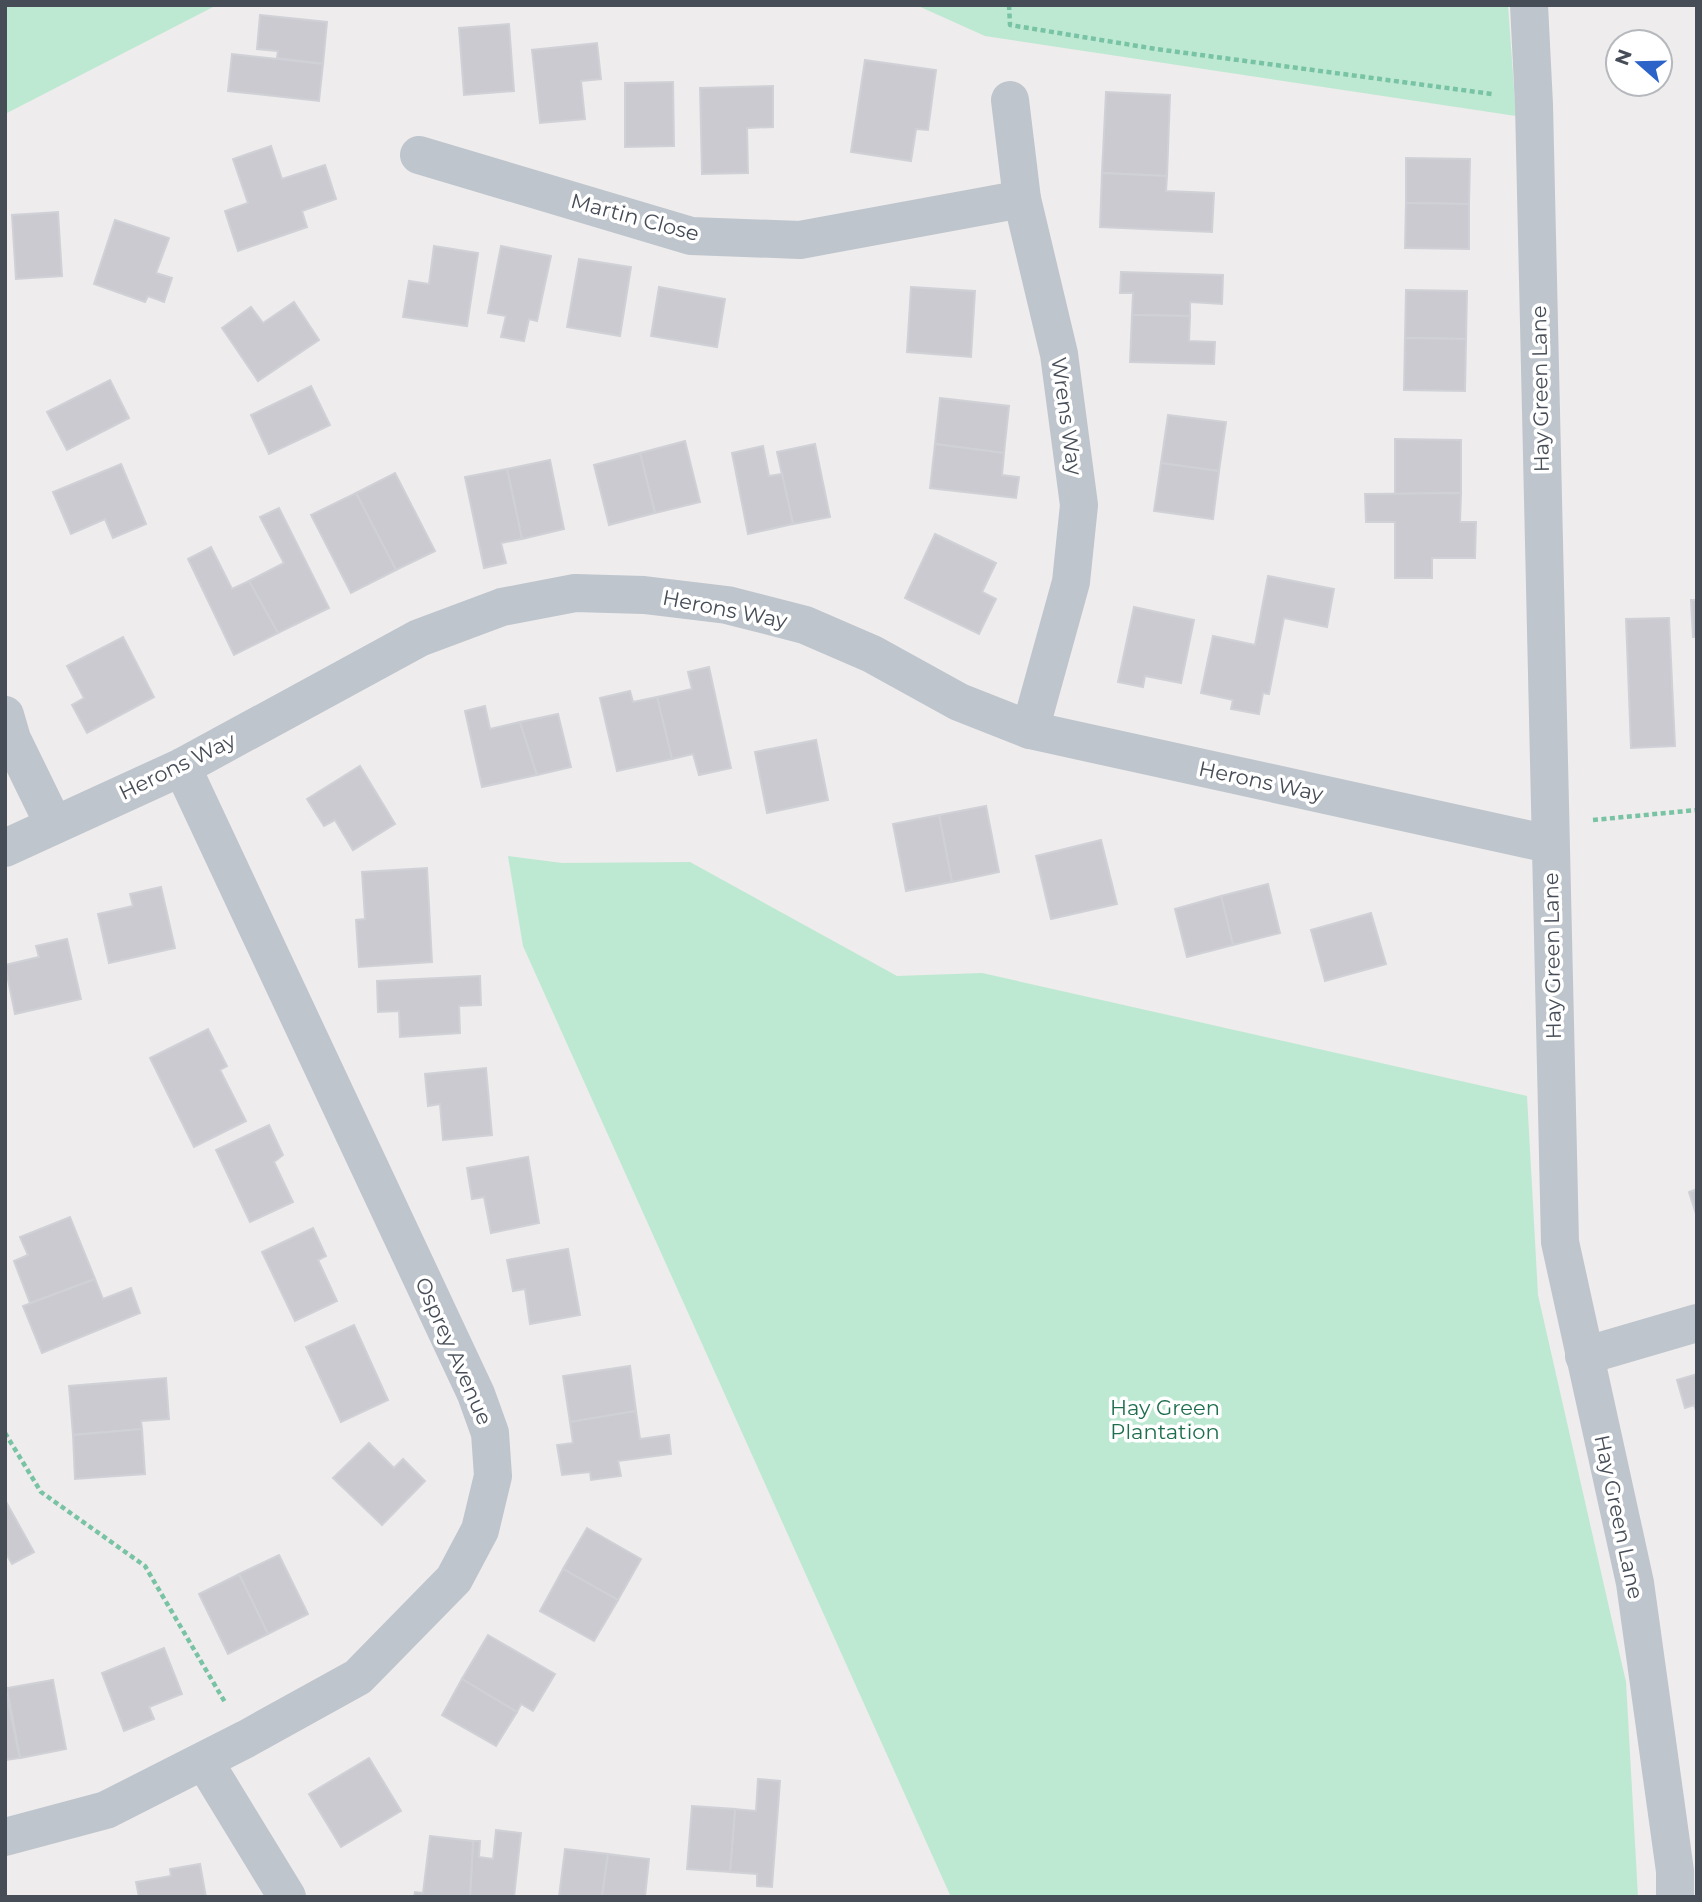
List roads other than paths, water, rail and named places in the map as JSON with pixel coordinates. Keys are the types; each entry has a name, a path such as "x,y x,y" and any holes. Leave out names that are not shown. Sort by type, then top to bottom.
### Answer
{"street":[{"name":"Hay Green Lane","path":"1529,5 1534,105 1560,1242 1635,1583 1675,1871 1675,1897"},
{"name":"Wrens Way","path":"1010,100 1021,199 1059,354 1079,505 1071,582 1030,730"},
{"name":"Martin Close","path":"419,155 691,236 800,240 1021,199"},
{"name":"Herons Way","path":"5,848 182,767 419,638 502,607 575,593 644,594 727,605 805,625 872,654 959,702 1030,730 1549,830"},
{"path":"5,715 12,739 54,825"},
{"name":"Osprey Avenue","path":"5,1837 106,1810 246,1740 358,1677 403,1635 454,1579 480,1530 494,1476 490,1433 477,1394 182,767"},
{"path":"1584,1356 1697,1323"},
{"path":"204,1761 287,1897"}],"park label":[{"name":"Hay Green Plantation","path":"1165,1419"}]}
